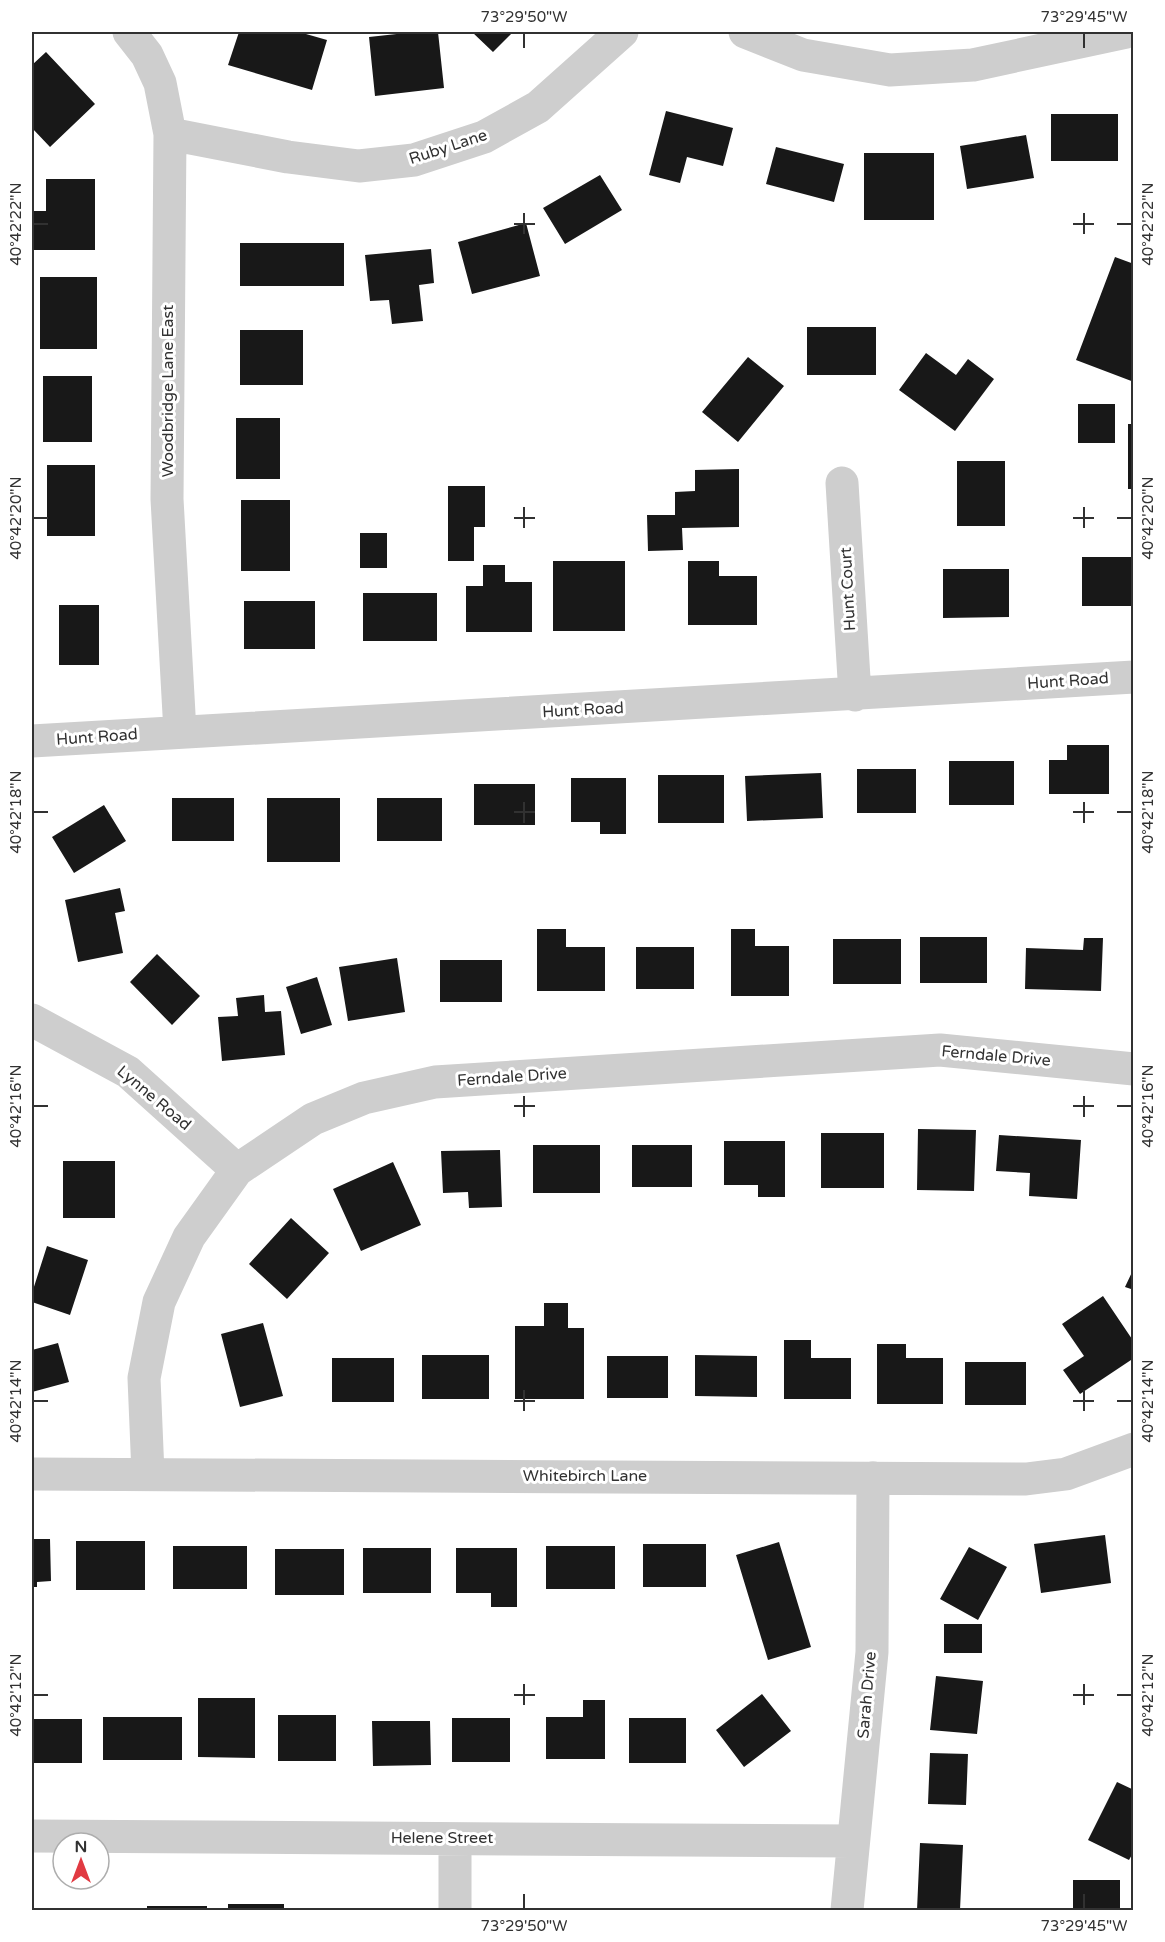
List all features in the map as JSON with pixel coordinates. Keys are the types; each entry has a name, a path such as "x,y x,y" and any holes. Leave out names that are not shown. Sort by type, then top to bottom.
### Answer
{"street":[{"name":"Ruby Lane","path":"170,134 288,157 359,166 414,160 484,137 538,107 622,32"},
{"path":"745,32 803,55 890,70 973,65 1126,32"},
{"name":"Woodbridge Lane East","path":"138,43 160,83 170,134 167,499 180,732"},
{"name":"Hunt Court","path":"842,483 855,695"},
{"name":"Hunt Road","path":"32,741 1134,677"},
{"name":"Lynne Road","path":"32,1020 128,1072 237,1170"},
{"name":"Ferndale Drive","path":"148,1474 144,1378 159,1302 189,1238 237,1170 313,1119 364,1098 435,1082 940,1050 1134,1070"},
{"name":"Whitebirch Lane","path":"32,1474 1026,1479 1066,1474 1134,1449"},
{"name":"Sarah Drive","path":"847,1911 872,1652 873,1478"},
{"name":"Helene Street","path":"32,1836 854,1841"},
{"path":"455,1839 455,1911"}],"building":[{"path":"239,32 299,32 327,40 312,90 228,65"},
{"path":"438,32 444,88 375,96 369,37"},
{"path":"472,32 513,32 493,52"},
{"path":"46,52 95,104 50,147 32,128 32,107 34,105 32,102 32,65"},
{"path":"666,111 733,128 723,166 687,157 680,183 649,175"},
{"path":"1051,114 1118,114 1118,161 1051,161"},
{"path":"1026,135 1034,178 967,189 960,146"},
{"path":"776,147 844,164 834,202 766,184"},
{"path":"864,153 934,153 934,220 864,220"},
{"path":"600,175 622,210 565,244 543,208"},
{"path":"46,179 95,179 95,250 32,250 32,211 46,211"},
{"path":"526,223 540,276 472,294 458,242"},
{"path":"240,243 344,243 344,286 240,286"},
{"path":"431,249 434,283 419,285 423,321 392,324 389,300 370,301 365,255"},
{"path":"1115,257 1134,264 1134,382 1076,360"},
{"path":"40,277 97,277 97,349 40,349"},
{"path":"807,327 876,327 876,375 807,375"},
{"path":"240,330 303,330 303,385 240,385"},
{"path":"926,353 956,375 968,359 994,379 955,431 899,390"},
{"path":"748,357 784,386 738,442 702,412"},
{"path":"43,376 92,376 92,442 43,442"},
{"path":"1078,404 1115,404 1115,443 1078,443"},
{"path":"236,418 280,418 280,479 236,479"},
{"path":"1128,424 1134,424 1134,489 1128,489"},
{"path":"957,461 1005,461 1005,526 957,526"},
{"path":"47,465 95,465 95,536 47,536"},
{"path":"739,469 739,527 682,528 683,550 648,551 647,515 675,515 675,492 695,491 695,470"},
{"path":"448,486 485,486 485,527 474,527 474,561 448,561"},
{"path":"241,500 290,500 290,571 241,571"},
{"path":"360,533 387,533 387,568 360,568"},
{"path":"1082,557 1134,557 1134,606 1082,606"},
{"path":"553,561 625,561 625,631 553,631"},
{"path":"688,561 719,561 719,576 757,576 757,625 688,625"},
{"path":"483,565 505,565 505,582 532,582 532,632 466,632 466,586 483,586"},
{"path":"943,569 1009,569 1009,617 943,618"},
{"path":"363,593 437,593 437,641 363,641"},
{"path":"244,601 315,601 315,649 244,649"},
{"path":"59,605 99,605 99,665 59,665"},
{"path":"1067,745 1109,745 1109,794 1049,794 1049,760 1067,760"},
{"path":"949,761 1014,761 1014,805 949,805"},
{"path":"857,769 916,769 916,813 857,813"},
{"path":"821,773 823,818 747,821 745,776"},
{"path":"658,775 724,775 724,823 658,823"},
{"path":"571,778 626,778 626,834 600,834 600,822 571,822"},
{"path":"474,784 535,784 535,825 474,825"},
{"path":"172,798 234,798 234,841 172,841"},
{"path":"267,798 340,798 340,862 267,862"},
{"path":"377,798 442,798 442,841 377,841"},
{"path":"104,805 126,841 74,873 52,837"},
{"path":"120,888 125,911 115,913 123,953 78,962 65,900"},
{"path":"537,929 566,929 566,947 605,947 605,991 537,991"},
{"path":"731,929 755,929 755,946 789,946 789,996 731,996"},
{"path":"920,937 987,937 987,983 920,983"},
{"path":"1084,938 1103,938 1101,991 1025,989 1026,948 1083,950"},
{"path":"833,939 901,939 901,984 833,984"},
{"path":"636,947 694,947 694,989 636,989"},
{"path":"157,954 200,996 172,1025 130,982"},
{"path":"397,958 405,1012 348,1021 339,967"},
{"path":"440,960 502,960 502,1002 440,1002"},
{"path":"317,977 332,1025 301,1034 286,987"},
{"path":"264,995 265,1012 281,1011 285,1055 222,1061 218,1017 238,1016 236,998"},
{"path":"918,1129 976,1130 974,1191 917,1190"},
{"path":"821,1133 884,1133 884,1188 821,1188"},
{"path":"999,1135 1081,1140 1077,1199 1029,1196 1030,1173 996,1171"},
{"path":"724,1141 785,1141 785,1197 758,1197 758,1185 724,1185"},
{"path":"533,1145 600,1145 600,1193 533,1193"},
{"path":"632,1145 692,1145 692,1187 632,1187"},
{"path":"500,1150 502,1207 469,1208 468,1192 443,1193 441,1151"},
{"path":"63,1161 115,1161 115,1218 63,1218"},
{"path":"393,1162 421,1225 361,1251 333,1189"},
{"path":"291,1218 329,1253 287,1299 249,1264"},
{"path":"47,1246 88,1260 70,1315 32,1302 32,1293"},
{"path":"1134,1268 1134,1290 1125,1287"},
{"path":"1103,1296 1134,1342 1134,1358 1080,1394 1063,1370 1084,1356 1062,1324"},
{"path":"544,1303 568,1303 568,1328 584,1328 584,1399 515,1399 515,1326 544,1326"},
{"path":"263,1323 283,1396 240,1407 221,1334"},
{"path":"784,1340 811,1340 811,1358 851,1358 851,1399 784,1399"},
{"path":"58,1343 69,1382 32,1392 32,1350"},
{"path":"877,1344 906,1344 906,1358 943,1358 943,1404 877,1404"},
{"path":"422,1355 489,1355 489,1399 422,1399"},
{"path":"695,1355 757,1356 757,1397 695,1396"},
{"path":"607,1356 668,1356 668,1398 607,1398"},
{"path":"332,1358 394,1358 394,1402 332,1402"},
{"path":"965,1362 1026,1362 1026,1405 965,1405"},
{"path":"1105,1535 1111,1583 1041,1593 1034,1544"},
{"path":"32,1539 50,1539 51,1581 37,1582 37,1587 32,1587"},
{"path":"76,1541 145,1541 145,1590 76,1590"},
{"path":"779,1542 811,1647 768,1660 736,1555"},
{"path":"643,1544 706,1544 706,1587 643,1587"},
{"path":"173,1546 247,1546 247,1589 173,1589"},
{"path":"546,1546 615,1546 615,1589 546,1589"},
{"path":"969,1547 1007,1567 978,1620 940,1599"},
{"path":"363,1548 431,1548 431,1593 363,1593"},
{"path":"456,1548 517,1548 517,1607 491,1607 491,1593 456,1593"},
{"path":"275,1549 344,1549 344,1595 275,1595"},
{"path":"944,1624 982,1624 982,1653 944,1653"},
{"path":"936,1676 983,1681 977,1734 930,1730"},
{"path":"762,1694 791,1731 744,1767 716,1730"},
{"path":"198,1698 255,1698 255,1758 198,1757"},
{"path":"583,1700 605,1700 605,1759 546,1759 546,1717 583,1717"},
{"path":"278,1715 336,1715 336,1761 278,1761"},
{"path":"103,1717 182,1717 182,1760 103,1760"},
{"path":"452,1718 510,1718 510,1762 452,1762"},
{"path":"629,1718 686,1718 686,1763 629,1763"},
{"path":"32,1719 82,1719 82,1763 32,1763"},
{"path":"372,1721 430,1721 431,1765 373,1766"},
{"path":"930,1753 968,1754 966,1805 928,1804"},
{"path":"1117,1782 1134,1790 1134,1851 1129,1860 1088,1840"},
{"path":"920,1843 963,1845 960,1910 917,1910"},
{"path":"1073,1880 1120,1880 1120,1910 1073,1910"},
{"path":"228,1904 284,1904 284,1910 228,1910"},
{"path":"147,1906 207,1906 207,1910 147,1910"}]}
